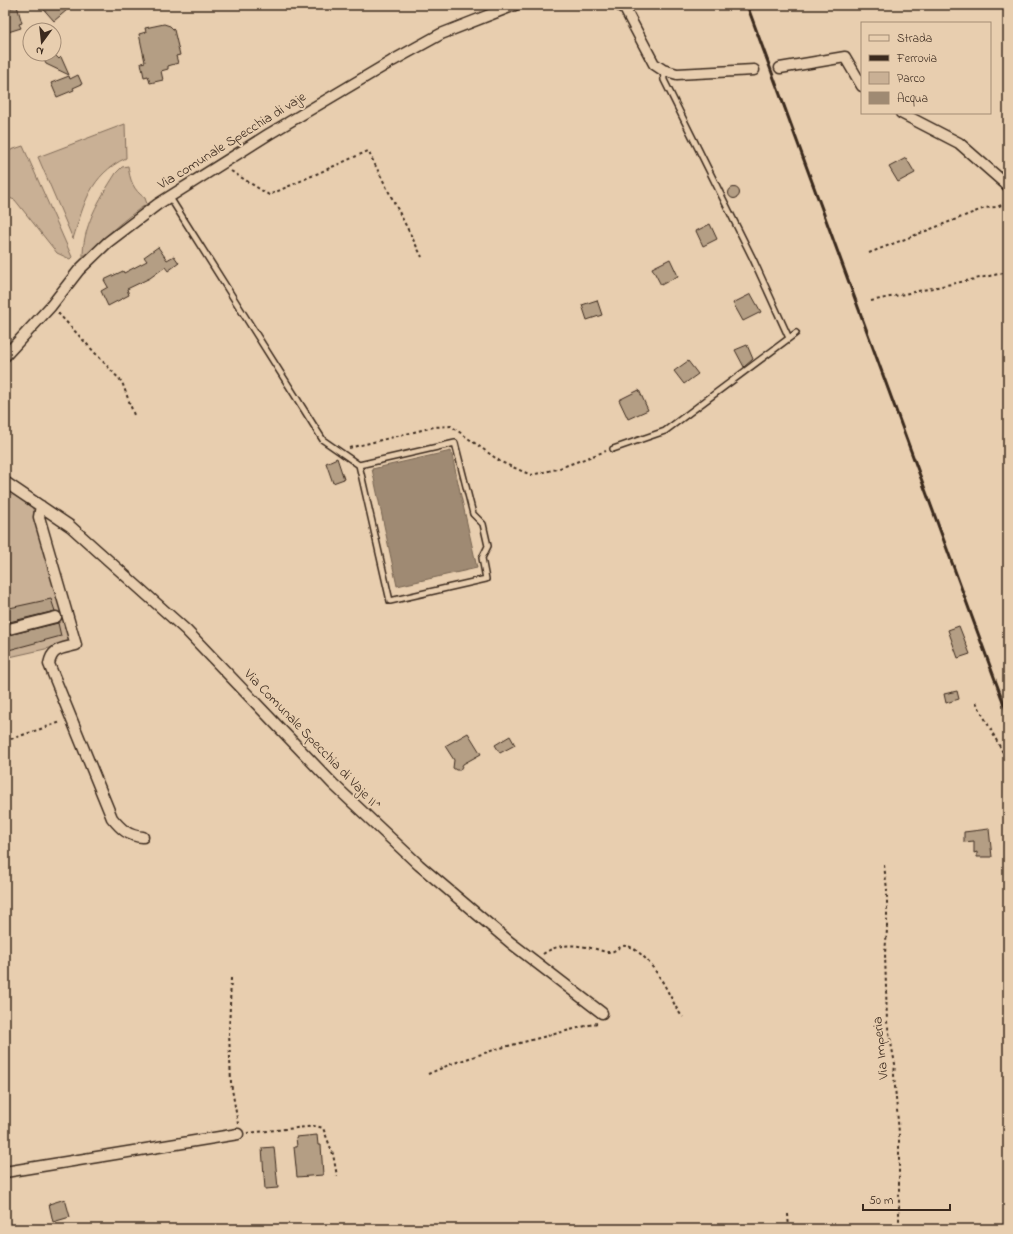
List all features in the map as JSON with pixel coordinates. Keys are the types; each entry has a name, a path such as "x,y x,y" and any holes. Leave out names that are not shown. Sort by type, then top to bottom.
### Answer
{"street":[{"name":"Via comunale Specchia di vaje","path":"5,356 51,306 79,270 108,242 169,196 413,49 441,34 515,5"},
{"path":"619,5 625,9 654,64 663,70 677,74 754,70"},
{"path":"780,68 845,57 861,84"},
{"path":"903,114 960,143 1008,186"},
{"name":"Via Comunale Specchia di Vaje II^","path":"5,482 70,526 186,630 333,784 419,866 535,961 602,1013"},
{"path":"41,506 39,517 76,645 57,650 51,655 49,664 67,713 112,818 122,830 133,836 143,837"},
{"path":"5,630 56,617"},
{"path":"5,1172 238,1134"}],"lane":[{"path":"663,70 664,80 753,259 789,338"},
{"path":"169,196 323,440 359,465 390,601 486,580 482,558 488,546 483,524 473,514 455,443 359,465"},
{"path":"613,449 665,431 796,333"}],"path":[{"path":"220,165 269,196 368,151 422,257"},
{"path":"869,253 985,208 997,207 1008,202"},
{"path":"871,301 1008,272"},
{"path":"51,306 122,382 134,415"},
{"path":"338,450 434,427 451,426 501,462 531,475 557,469 613,449"},
{"path":"976,702 1008,762"},
{"path":"5,741 60,724 67,713"},
{"name":"Via Imperia","path":"884,865 887,889 887,930 885,953 887,1016 895,1064 894,1075 899,1133 898,1229"},
{"path":"535,961 546,952 558,946 574,946 608,952 623,946 629,947 645,958 665,986 678,1012 683,1017"},
{"path":"231,978 229,1032 231,1083 238,1134 316,1126 323,1128 333,1154 337,1176"},
{"path":"428,1074 451,1064 542,1037 594,1024 602,1018 602,1013"},
{"path":"788,1214 789,1229"}],"green space":[{"path":"125,124 126,158 104,173 96,182 85,202 73,239 38,157"},
{"path":"23,146 72,257 70,259 57,253 15,200 9,198 5,200 5,152"},
{"path":"128,166 135,188 145,198 147,204 129,216 113,230 83,260 85,236 98,203 116,173 122,167"},
{"path":"5,489 32,506 72,643 5,658"}],"water":[{"path":"451,451 477,568 397,586 372,469"}],"building":[{"path":"40,5 62,5 67,10 54,21"},
{"path":"17,6 22,23 19,24 21,28 5,33 5,10"},
{"path":"164,24 170,26 174,30 180,55 176,56 178,63 168,66 168,69 161,71 163,80 150,83 148,76 144,77 141,63 145,62 139,34 146,32 145,28"},
{"path":"62,59 69,75 46,64 45,62 62,62"},
{"path":"78,75 82,84 73,88 74,90 57,97 51,83 69,76 70,79"},
{"path":"906,158 915,173 898,182 889,167"},
{"path":"734,187 738,189 740,193 738,197 734,199 730,197 728,193 730,189"},
{"path":"710,224 717,239 703,246 696,231"},
{"path":"158,247 167,260 174,256 179,263 168,271 165,267 150,278 127,289 129,295 108,306 101,291 108,287 104,280 123,271 124,273 147,261 144,257"},
{"path":"670,259 678,276 661,285 652,268"},
{"path":"751,294 761,312 743,321 733,303"},
{"path":"597,300 602,315 587,320 582,305"},
{"path":"747,345 753,359 744,367 735,350"},
{"path":"688,361 698,374 684,384 674,371"},
{"path":"639,390 648,410 628,419 619,400"},
{"path":"337,458 344,479 333,483 326,463"},
{"path":"51,599 55,611 5,623 5,609"},
{"path":"58,623 61,636 5,651 5,636"},
{"path":"959,626 970,654 958,658 948,630"},
{"path":"957,691 959,699 946,703 944,694"},
{"path":"468,733 481,754 463,764 460,770 456,770 453,768 454,760 445,746"},
{"path":"510,736 515,745 500,753 495,745"},
{"path":"989,829 992,857 977,857 977,852 974,853 974,841 964,842 964,832"},
{"path":"317,1135 318,1145 321,1145 323,1175 297,1177 294,1147 297,1147 296,1137"},
{"path":"274,1147 278,1188 265,1189 262,1148"},
{"path":"65,1199 70,1217 53,1222 49,1204"}],"railway":[{"path":"747,5 1008,715"}]}
